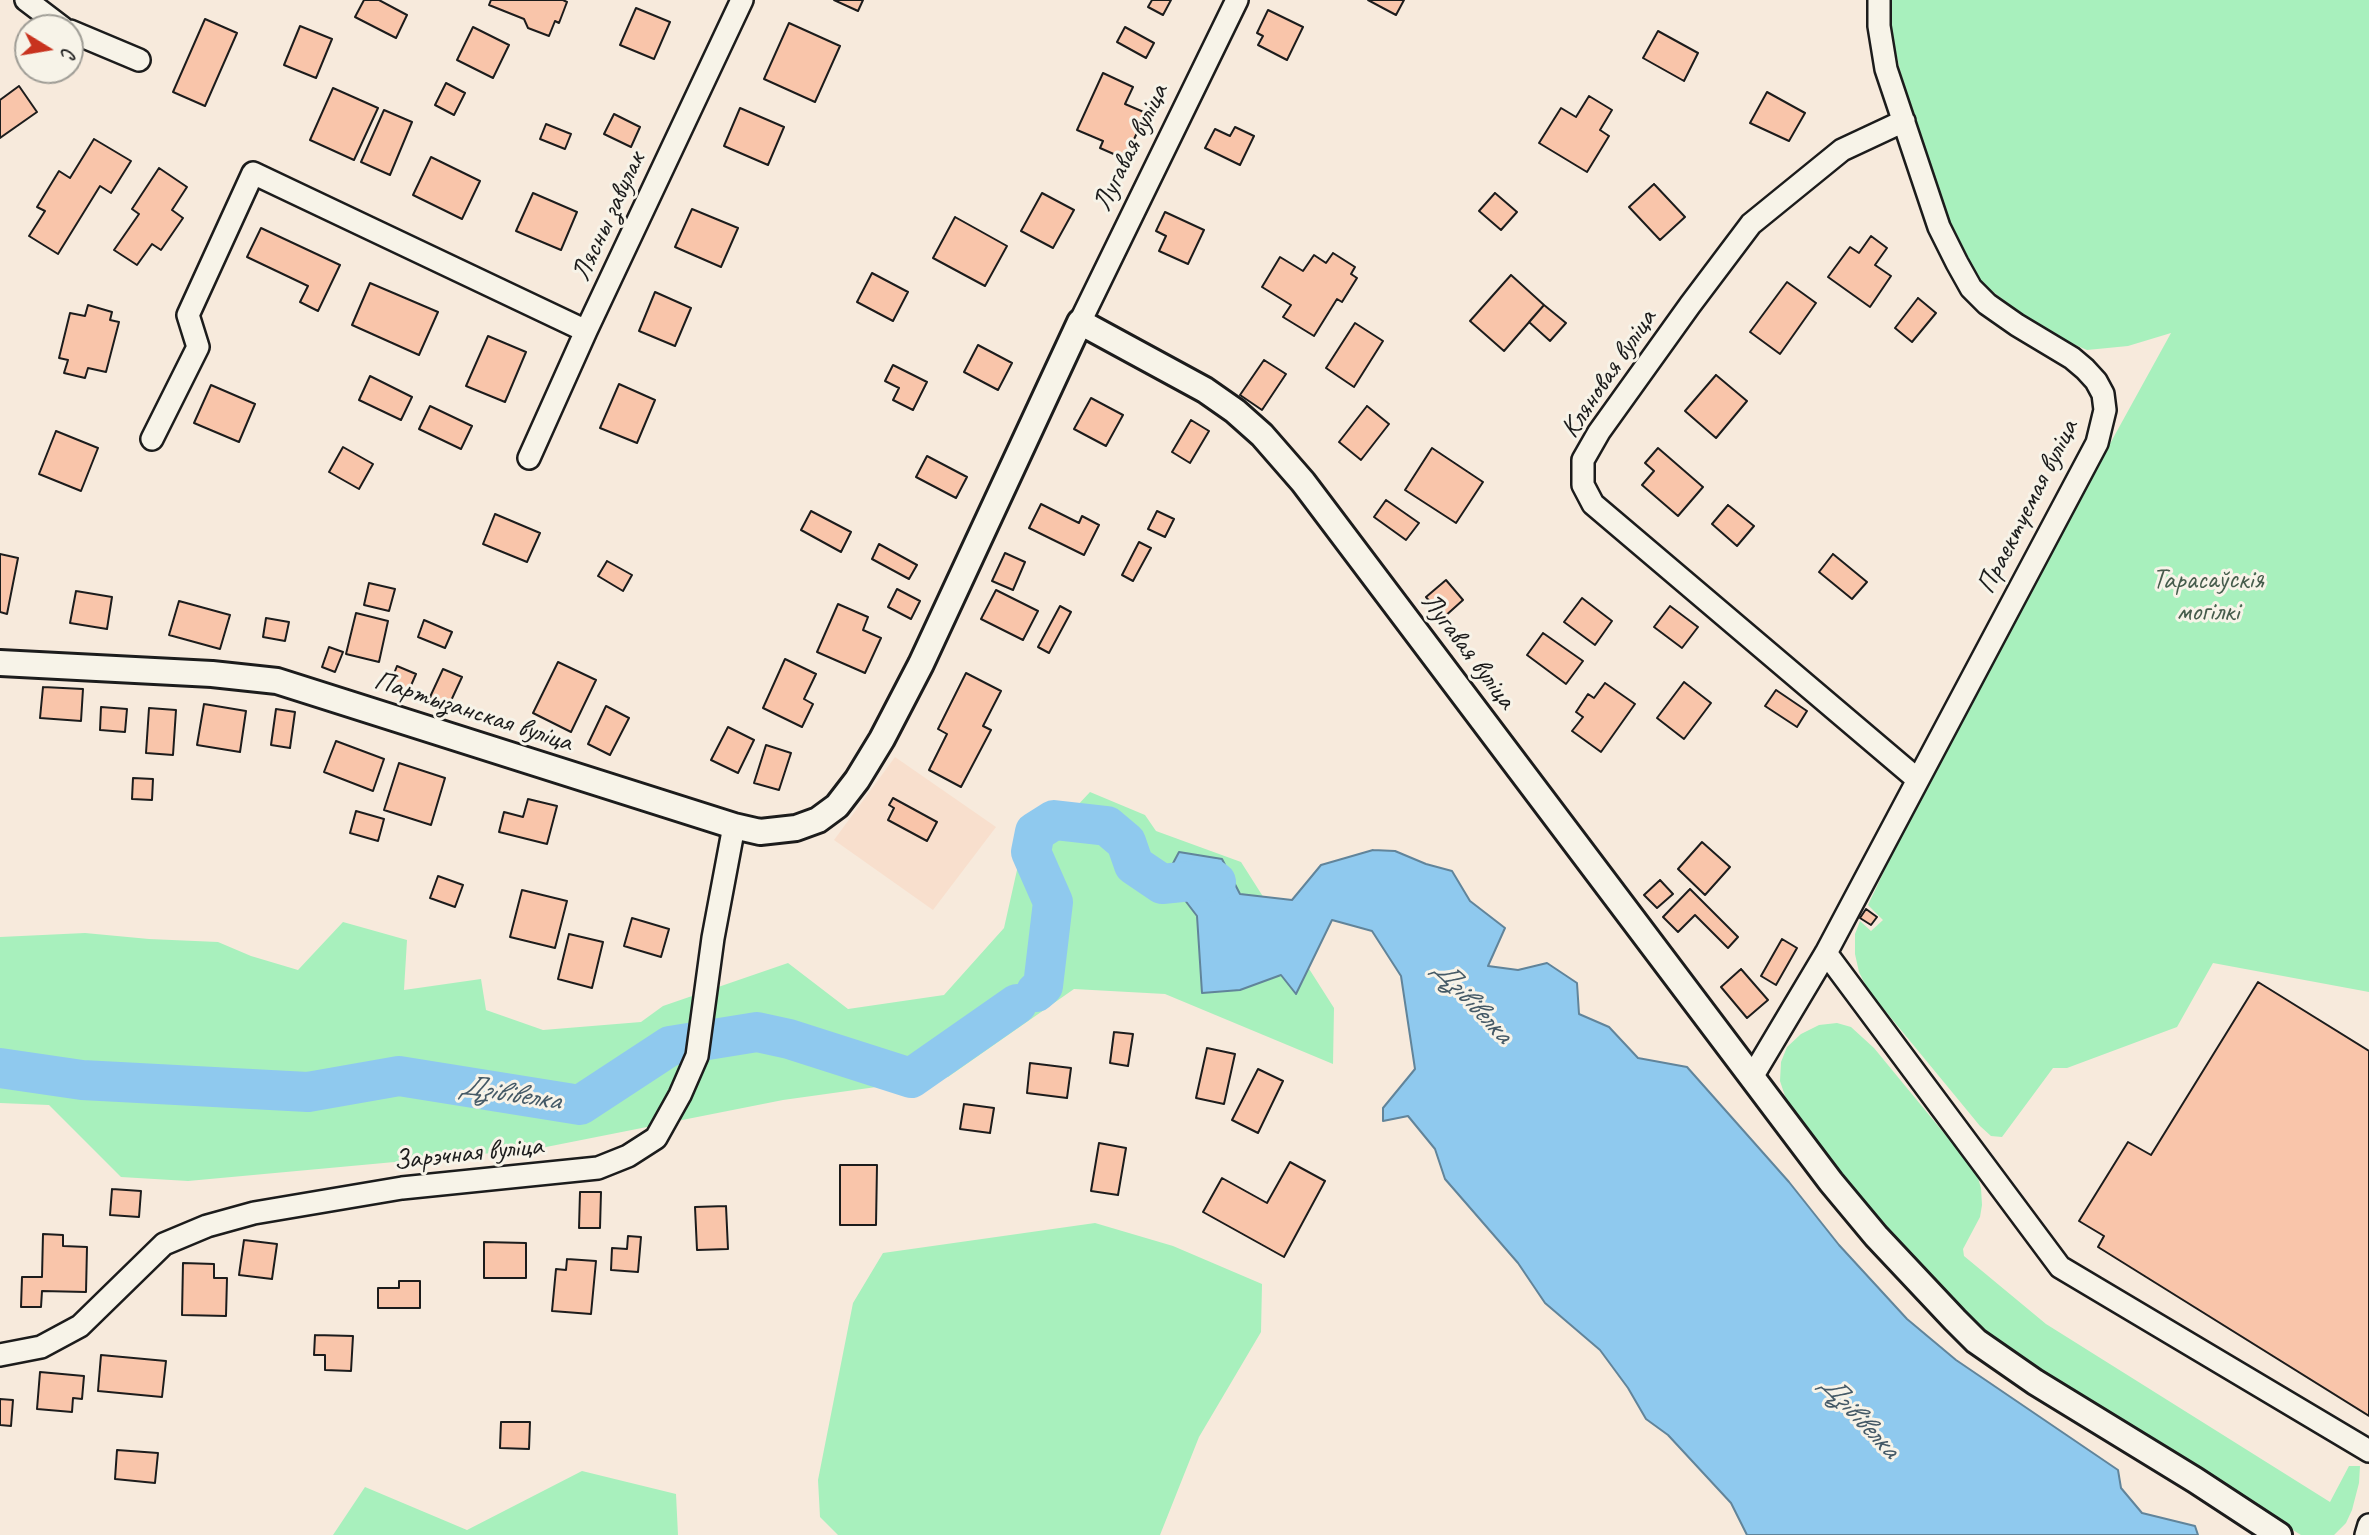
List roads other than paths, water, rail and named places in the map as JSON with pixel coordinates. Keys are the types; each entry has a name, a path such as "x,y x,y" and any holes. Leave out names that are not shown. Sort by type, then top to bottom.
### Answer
{"street":[{"path":"26,0 44,14"},
{"name":"Лясны завулак","path":"529,458 742,0"},
{"name":"Лугавая вуліца","path":"882,740 921,664 1080,322 1237,0"},
{"name":"Праектуемая вуліца","path":"1752,1077 1826,953 2098,443 2105,410 2103,394 2085,369 2072,358 2002,315 1971,288 1939,227 1886,69 1879,26 1879,0"},
{"path":"84,37 139,60"},
{"name":"Кляновая вуліца","path":"1904,121 1842,150 1751,224 1599,432 1583,460 1583,485 1593,504 1917,779"},
{"path":"152,439 198,347 188,315 253,173 586,331"},
{"name":"Лугавая вуліца","path":"1080,322 1205,390 1235,411 1262,435 1303,482 1752,1077 1876,1237 1915,1280 1976,1341 2035,1382 2195,1480 2278,1535"},
{"name":"Партызанская вуліца","path":"0,663 212,674 277,681 760,832 796,828 818,820 837,806 858,780 882,740"},
{"name":"Зарэчная вуліца","path":"0,1355 41,1347 80,1326 164,1244 207,1226 254,1213 402,1188 598,1168 628,1156 656,1138 680,1095 699,1042 711,950 734,826"},
{"path":"1826,953 2060,1267 2369,1451"},
{"path":"2366,1535 2369,1525"}],"water":[{"path":"1373,850 1395,851 1452,871 1470,901 1505,928 1488,966 1518,970 1547,963 1577,983 1579,1014 1609,1027 1638,1058 1687,1067 1789,1182 1839,1245 1907,1319 1956,1360 2118,1470 2121,1488 2142,1513 2195,1526 2198,1535 1747,1535 1731,1503 1668,1435 1646,1419 1628,1388 1600,1350 1545,1303 1518,1263 1445,1179 1435,1149 1408,1116 1383,1121 1383,1108 1415,1069 1401,976 1372,931 1332,920 1296,994 1281,975 1240,990 1202,993 1197,916 1184,899 1162,884 1179,852 1222,859 1240,894 1292,900 1321,865"}],"waterway":[{"name":"Дзівівелка","path":"1036,992 1043,986 1053,902 1031,852 1035,832 1054,820 1107,826 1126,842 1134,865 1162,884 1212,879 1216,882"},
{"name":"Дзівівелка","path":"0,1068 82,1080 308,1092 399,1076 580,1105 670,1046 757,1032 789,1039 911,1078 1017,1004"}],"park label":[{"name":"Тарасаўскія могілкі","path":"2208,597"}]}
